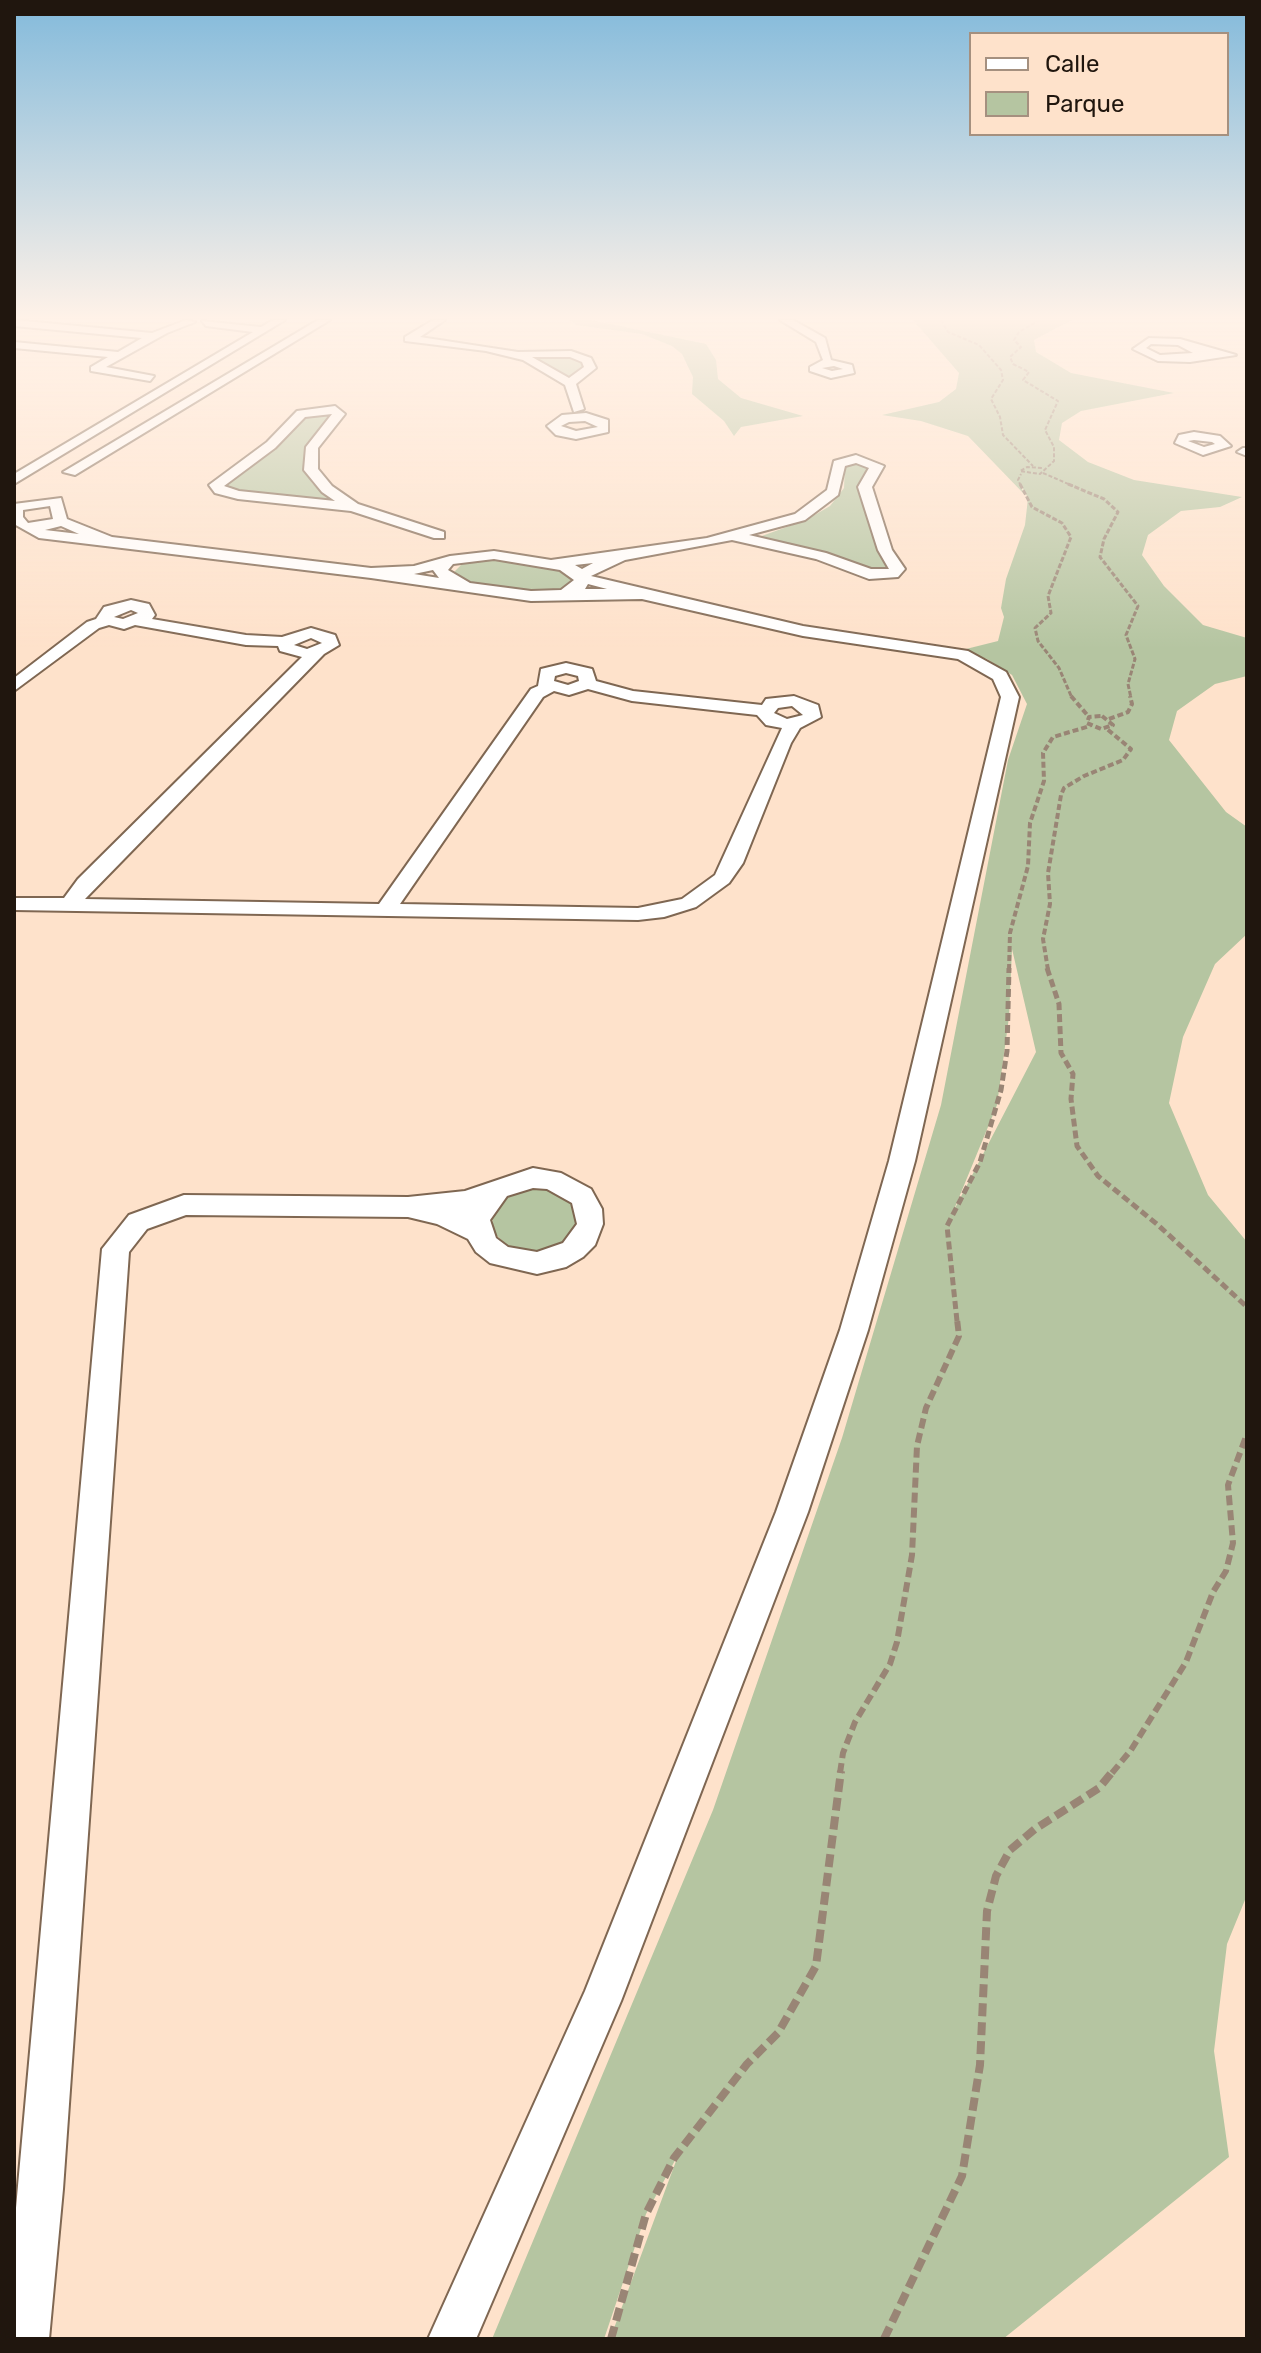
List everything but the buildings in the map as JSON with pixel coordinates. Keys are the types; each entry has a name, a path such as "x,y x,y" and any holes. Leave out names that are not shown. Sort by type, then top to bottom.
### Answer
{"street":[{"path":"14,480 97,430"},
{"path":"16,508 58,478 139,430"},
{"path":"286,430 271,445 226,473 216,485 220,490 238,495 353,507 494,555 551,563 621,556 734,536 811,512 833,492 839,464 864,459 877,466 865,487 885,550 898,569 893,574 869,574 821,556 734,536"},
{"path":"327,430 312,447 311,470 327,489 353,507"},
{"path":"555,430 576,435 600,430"},
{"path":"1221,447 1245,452"},
{"path":"58,478 56,501 61,521"},
{"path":"16,508 40,501 56,501"},
{"path":"16,508 16,518 24,527 52,536 371,573 516,595 642,594"},
{"path":"24,527 47,526 61,521 109,541"},
{"path":"439,535 451,553 440,572 466,587"},
{"path":"371,573 414,570 446,561 494,555"},
{"path":"581,576 621,556"},
{"path":"452,2339 601,2001 802,1484 854,1330 902,1161 1010,697 1000,676 962,655 803,631 642,594 581,576 551,563"},
{"path":"564,594 580,586 581,576"},
{"path":"14,686 93,625 106,621 104,616 110,610 131,605 143,607 148,612 138,621 246,640 286,642 304,634 329,638 331,645 316,653 85,883 70,905"},
{"path":"14,904 70,905 385,910 638,914 689,903 711,890 733,863 782,743 794,724 772,721 765,710 719,708 632,696 588,684 586,673 566,668 547,673 543,680 549,687 537,693 385,910"},
{"path":"25,2339 41,2189 116,1249 138,1222 184,1205 408,1207 468,1201 533,1178 569,1186 582,1196 589,1209 590,1224 585,1238 556,1259 537,1263 500,1256 486,1245 478,1232 444,1215 408,1207"},
{"path":"478,1232 481,1208 498,1189"}],"path":[{"path":"1002,430 1003,435 1033,466 1104,499 1118,512 1104,539 1100,557 1138,606 1126,635 1135,659 1128,684 1132,704 1128,712 1109,719 1089,717 1072,698 1059,668 1038,641 1035,628 1051,613 1048,596 1071,537 1062,523 1032,507 1018,480 1022,469 1033,466"},
{"path":"1021,474 1043,470 1055,457 1045,430"},
{"path":"1089,717 1086,720 1090,726"},
{"path":"1107,729 1113,725 1109,719"},
{"path":"611,2339 646,2214 674,2158 747,2064 778,2033 816,1966 843,1753 855,1722 890,1664 897,1642 912,1555 917,1446 926,1408 954,1354 959,1336 947,1226 980,1162 1001,1090 1007,1051 1010,933 1028,866 1030,823 1044,781 1043,753 1046,742 1053,737 1090,726 1107,729 1128,743 1131,749 1123,760 1064,788 1048,873 1050,904 1043,939 1048,973 1061,1014 1061,1053 1073,1074 1071,1099 1077,1146 1098,1176 1169,1234 1247,1307"},
{"path":"884,2339 962,2176 980,2065 987,1911 996,1876 1010,1850 1026,1836 1099,1788 1131,1750 1186,1662 1213,1592 1226,1571 1233,1543 1228,1485 1247,1434"}],"green space":[{"path":"294,430 318,430 307,443 303,462 312,483 331,501 240,493 222,487"},
{"path":"949,430 1061,430 1059,440 1088,462 1134,480 1242,497 1220,507 1181,511 1148,535 1142,555 1164,586 1203,625 1247,638 1247,676 1215,684 1177,711 1169,740 1226,812 1247,827 1247,934 1215,964 1183,1037 1169,1103 1208,1195 1247,1242 1247,1895 1227,1944 1214,2051 1229,2157 1003,2339 610,2339 679,2153 646,2214 604,2339 492,2339 713,1810 842,1438 941,1105 1008,760 1027,704 1012,675 987,659 962,650 998,641 1004,617 1001,608 1006,579 1025,525 1028,498 1019,482 1024,494 968,436","holes":["1012,949 1036,1052 953,1212 997,1105 1009,1017"]},
{"path":"852,462 871,464 860,480 859,490 894,569 868,569 759,537 806,520 830,506 844,488 845,465"},
{"path":"487,559 547,565 568,575 571,581 567,587 557,590 509,591 468,583 453,573 465,561"},
{"path":"541,1185 576,1202 581,1223 567,1244 540,1254 511,1249 493,1232 492,1209 511,1191"}]}
